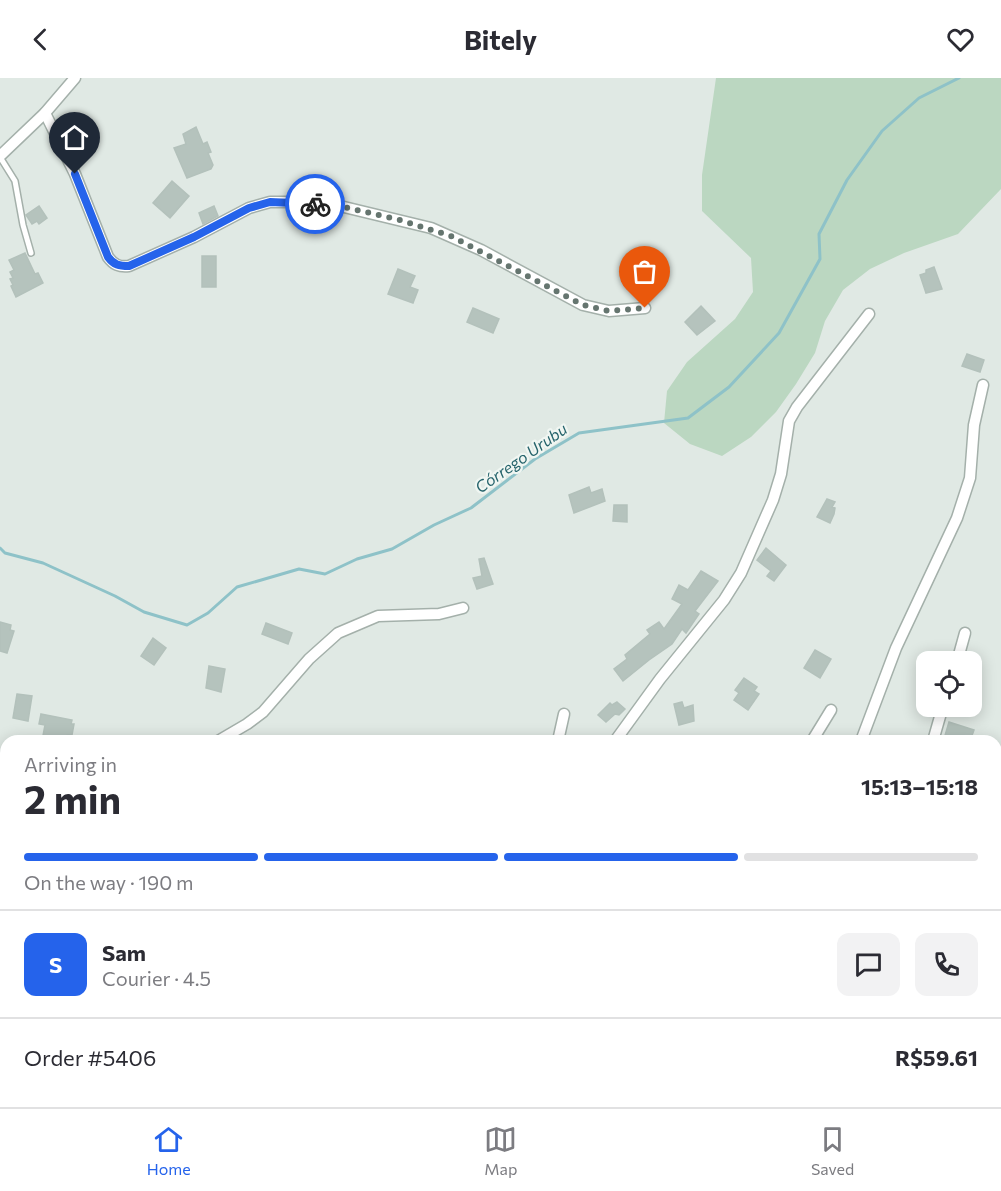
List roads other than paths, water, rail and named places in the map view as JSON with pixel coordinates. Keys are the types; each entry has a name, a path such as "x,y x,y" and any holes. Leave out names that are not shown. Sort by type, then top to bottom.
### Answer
{"street":[{"path":"0,156 45,113 75,78"},
{"path":"45,113 75,174 108,257 120,266 129,266 194,237 249,208 270,202 295,202 344,207 431,228 481,250 583,305 609,311 645,308"},
{"path":"619,735 660,679 724,600 741,573 778,482 789,421 796,406 869,314"},
{"path":"863,735 896,648 957,518 970,478 974,425 983,385"},
{"path":"228,735 263,712 309,659 338,633 378,616 439,614 463,608"},
{"path":"960,651 965,633"},
{"path":"816,735 831,710"},
{"path":"559,735 564,714"},
{"path":"935,735 940,717"}],"lane":[{"path":"0,156 15,181 31,253"}],"waterway":[{"name":"Córrego Urubu","path":"0,548 5,553 43,563 144,612 187,625 208,613 237,587 299,569 325,574 357,559 392,549 434,525 471,508 535,459 579,433 688,418 729,387 779,333 820,259 819,234 847,180 882,131 919,98 959,78"}]}
